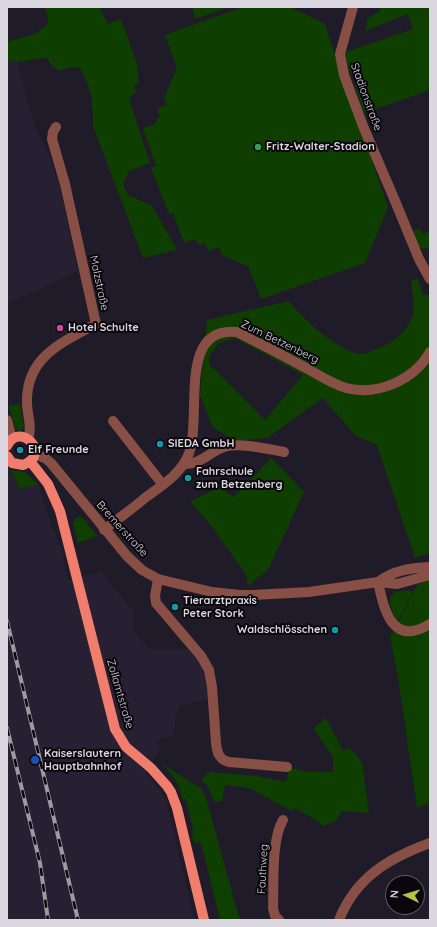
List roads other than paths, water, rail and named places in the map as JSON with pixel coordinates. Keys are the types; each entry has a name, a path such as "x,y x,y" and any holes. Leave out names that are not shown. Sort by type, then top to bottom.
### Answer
{"main road":[{"path":"10,442 19,436 28,438"},
{"name":"Zollamtstraße","path":"28,438 34,447 32,458 48,484 60,511 115,729 126,747 158,774 171,792 177,808 204,920"},
{"path":"7,456 9,460 15,464 23,465 32,458"}],"street":[{"name":"Stadionstraße","path":"353,7 340,54 344,75 363,126 419,259 430,279"},
{"name":"Malzstraße","path":"28,438 31,431 26,399 29,383 34,370 48,352 96,324 65,184 52,139 53,132 56,127"},
{"name":"Zum Betzenberg","path":"104,530 163,485 184,464 191,449 193,440 196,369 198,356 202,347 213,336 223,333 237,332 328,380 345,388 360,390 396,384 412,374 426,360 430,352"},
{"path":"7,420 10,442"},
{"path":"113,421 163,485"},
{"path":"184,464 193,464 217,450 228,446 244,446 284,452"},
{"name":"Bremerstraße","path":"32,458 45,458 51,463 104,530 134,563 158,578 198,589 240,595 309,592 378,582 397,584 430,575"},
{"name":"Bremerstraße","path":"378,582 394,572 405,569 430,567"},
{"path":"158,578 155,596 156,603 201,656 209,670 212,687 217,752 221,759 229,762 287,767"},
{"path":"378,582 384,608 394,626 401,629 414,631 422,629 430,624"},
{"name":"Fauthweg","path":"279,920 275,916 273,908 276,839 280,826 284,820"},
{"path":"340,920 346,905 354,892 372,873 397,857 430,843"}],"railway":[{"path":"7,621 78,920"},
{"path":"7,728 40,863 48,920"}],"place":[{"name":"Fritz-Walter-Stadion","path":"258,147"},
{"name":"Hotel Schulte","path":"60,328"},
{"name":"SIEDA GmbH","path":"160,444"},
{"name":"Elf Freunde","path":"20,450"},
{"name":"Fahrschule zum Betzenberg","path":"188,478"},
{"name":"Tierarztpraxis Peter Stork","path":"175,607"},
{"name":"Waldschlösschen","path":"335,630"},
{"name":"Kaiserslautern Hauptbahnhof","path":"35,760"}]}
